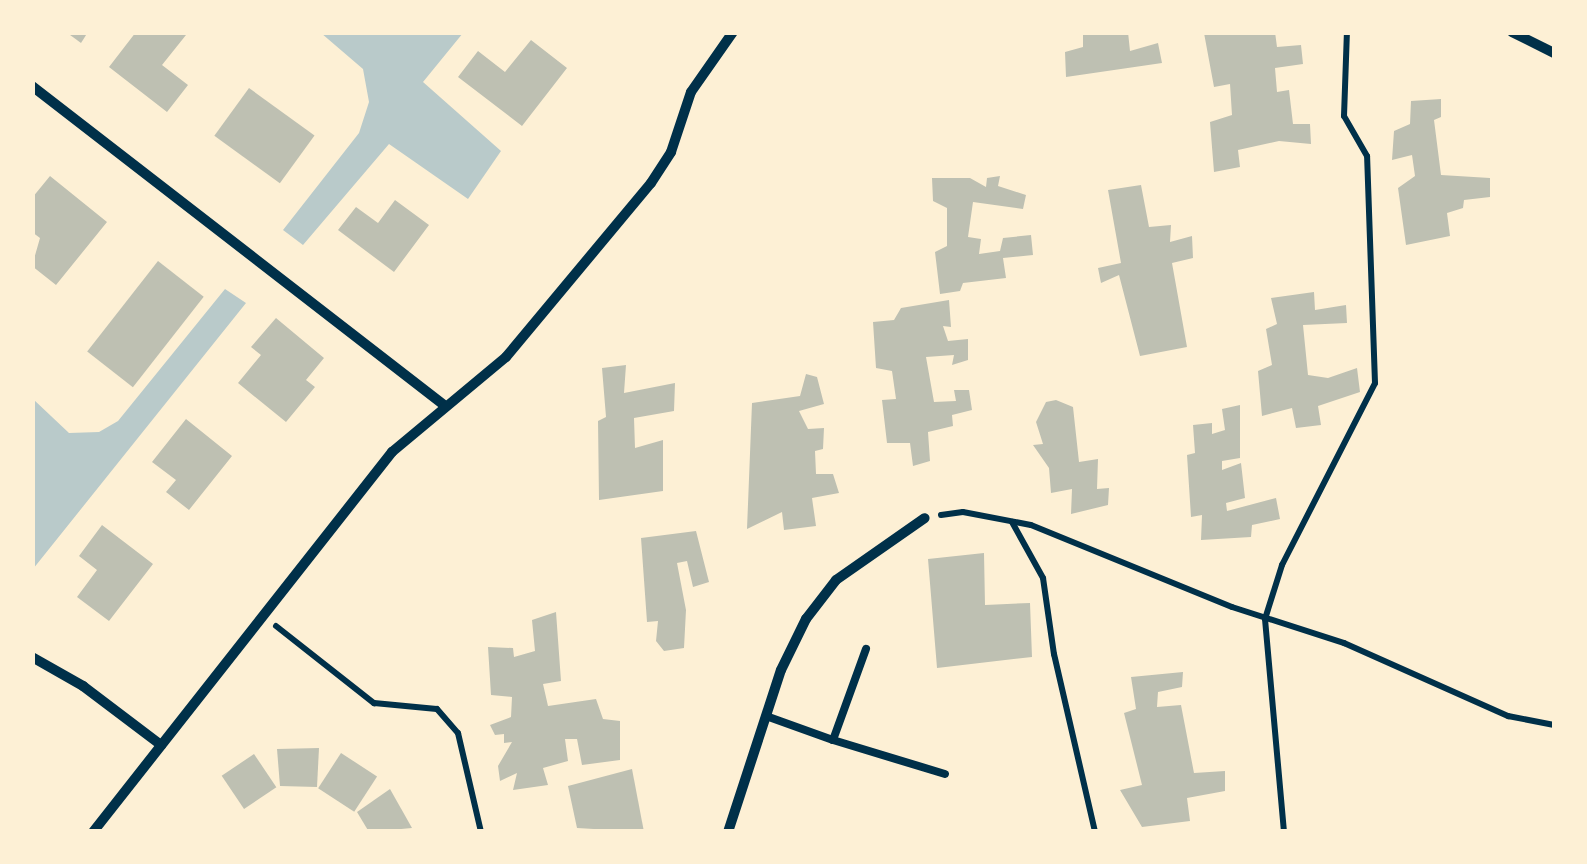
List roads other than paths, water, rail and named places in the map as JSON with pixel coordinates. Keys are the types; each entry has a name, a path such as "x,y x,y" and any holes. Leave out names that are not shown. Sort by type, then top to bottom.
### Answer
{"street":[{"path":"93,832 392,452 506,357 651,184 671,152 691,92 733,32"},
{"path":"1512,32 1554,53"},
{"path":"32,86 444,405"},
{"path":"728,832 766,716 806,619 836,580 926,518"},
{"path":"32,657 161,745"}],"lane":[{"path":"834,740 866,649"},
{"path":"766,716 944,774"}]}
